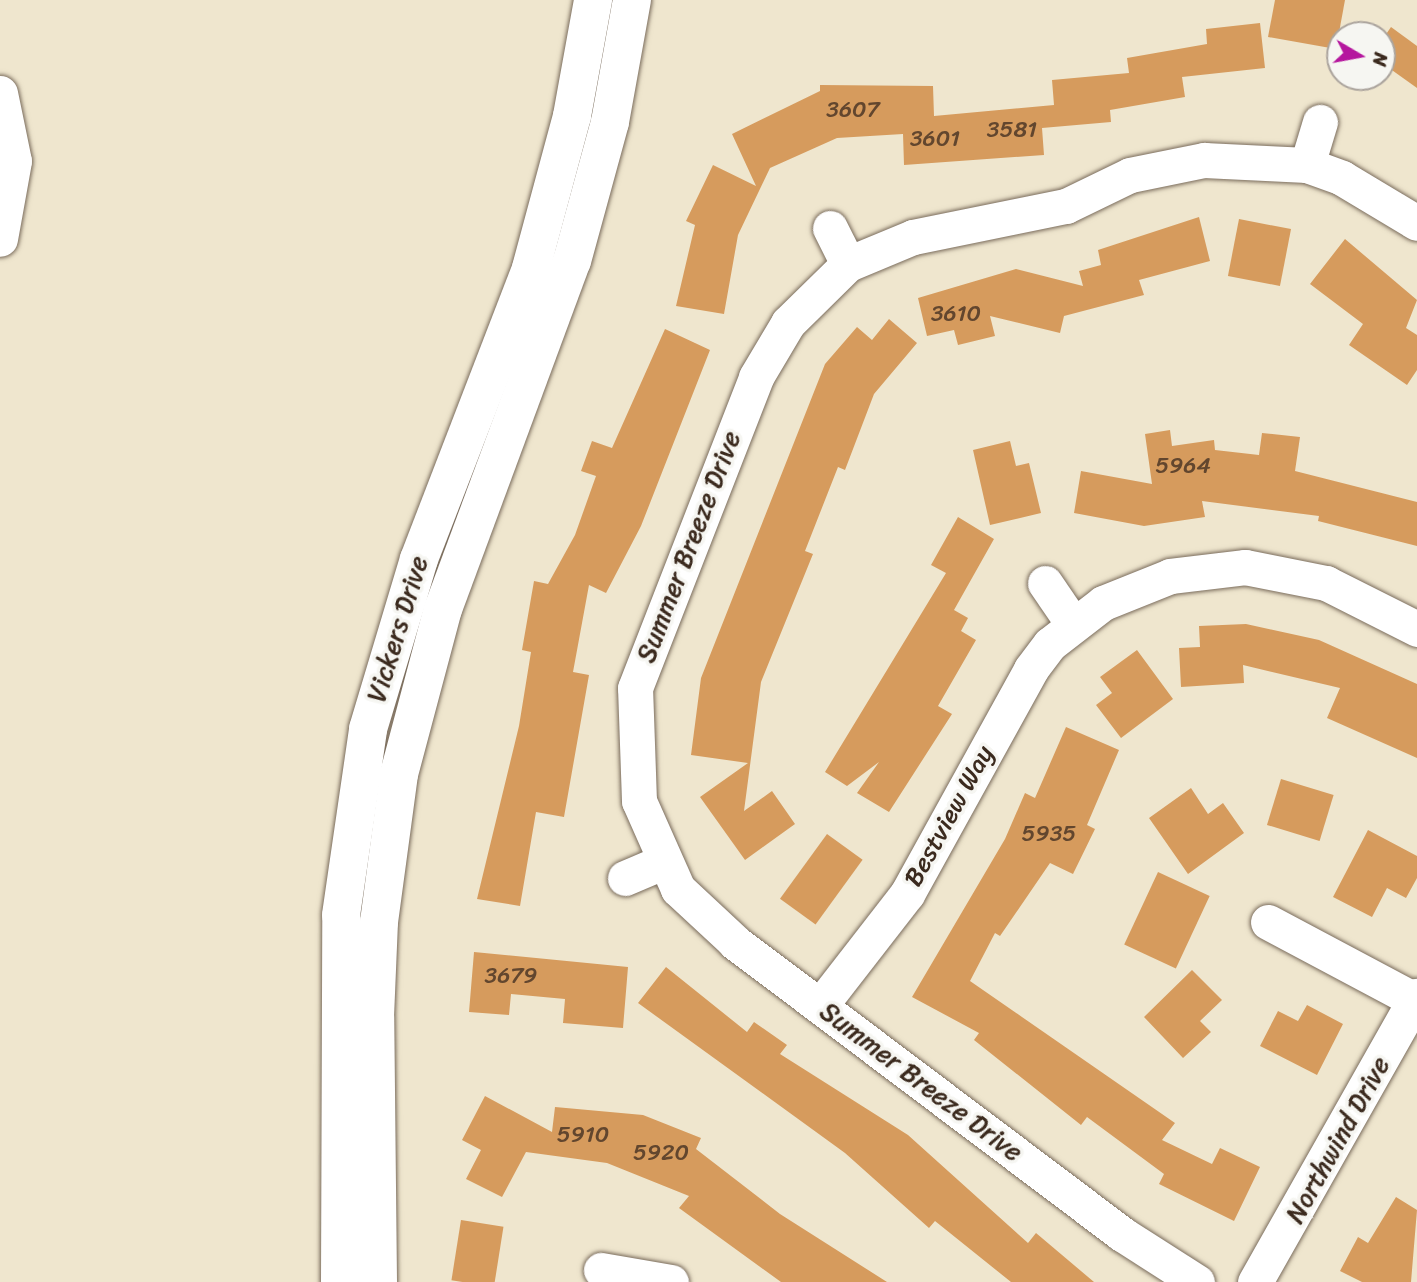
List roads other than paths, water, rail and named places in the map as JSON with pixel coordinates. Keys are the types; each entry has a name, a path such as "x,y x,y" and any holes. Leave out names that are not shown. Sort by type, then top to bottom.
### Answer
{"main road":[{"name":"Vickers Drive","path":"340,1282 341,915 363,752 419,559 531,268 572,116 593,0"},
{"name":"Vickers Drive","path":"378,1282 376,1003 399,774 443,609 572,261 610,122 632,0"}],"street":[{"path":"0,93 14,161 0,239"},
{"path":"1307,165 1320,122"},
{"name":"Summer Breeze Drive","path":"1197,1282 1122,1234 820,1006 697,908 661,863 633,763 635,688 645,652 756,377 788,323 848,264 913,237 1066,206 1165,166 1242,157 1307,165 1342,178 1417,223"},
{"path":"830,228 848,264"},
{"name":"Bestview Way","path":"820,1006 906,894 1031,669 1073,624 1103,603 1170,576 1245,567 1325,583 1417,629"},
{"path":"1045,583 1073,624"},
{"path":"625,878 661,863"},
{"path":"1268,922 1416,998"},
{"name":"Northwind Drive","path":"1255,1282 1416,998"},
{"path":"601,1270 671,1282"}]}
